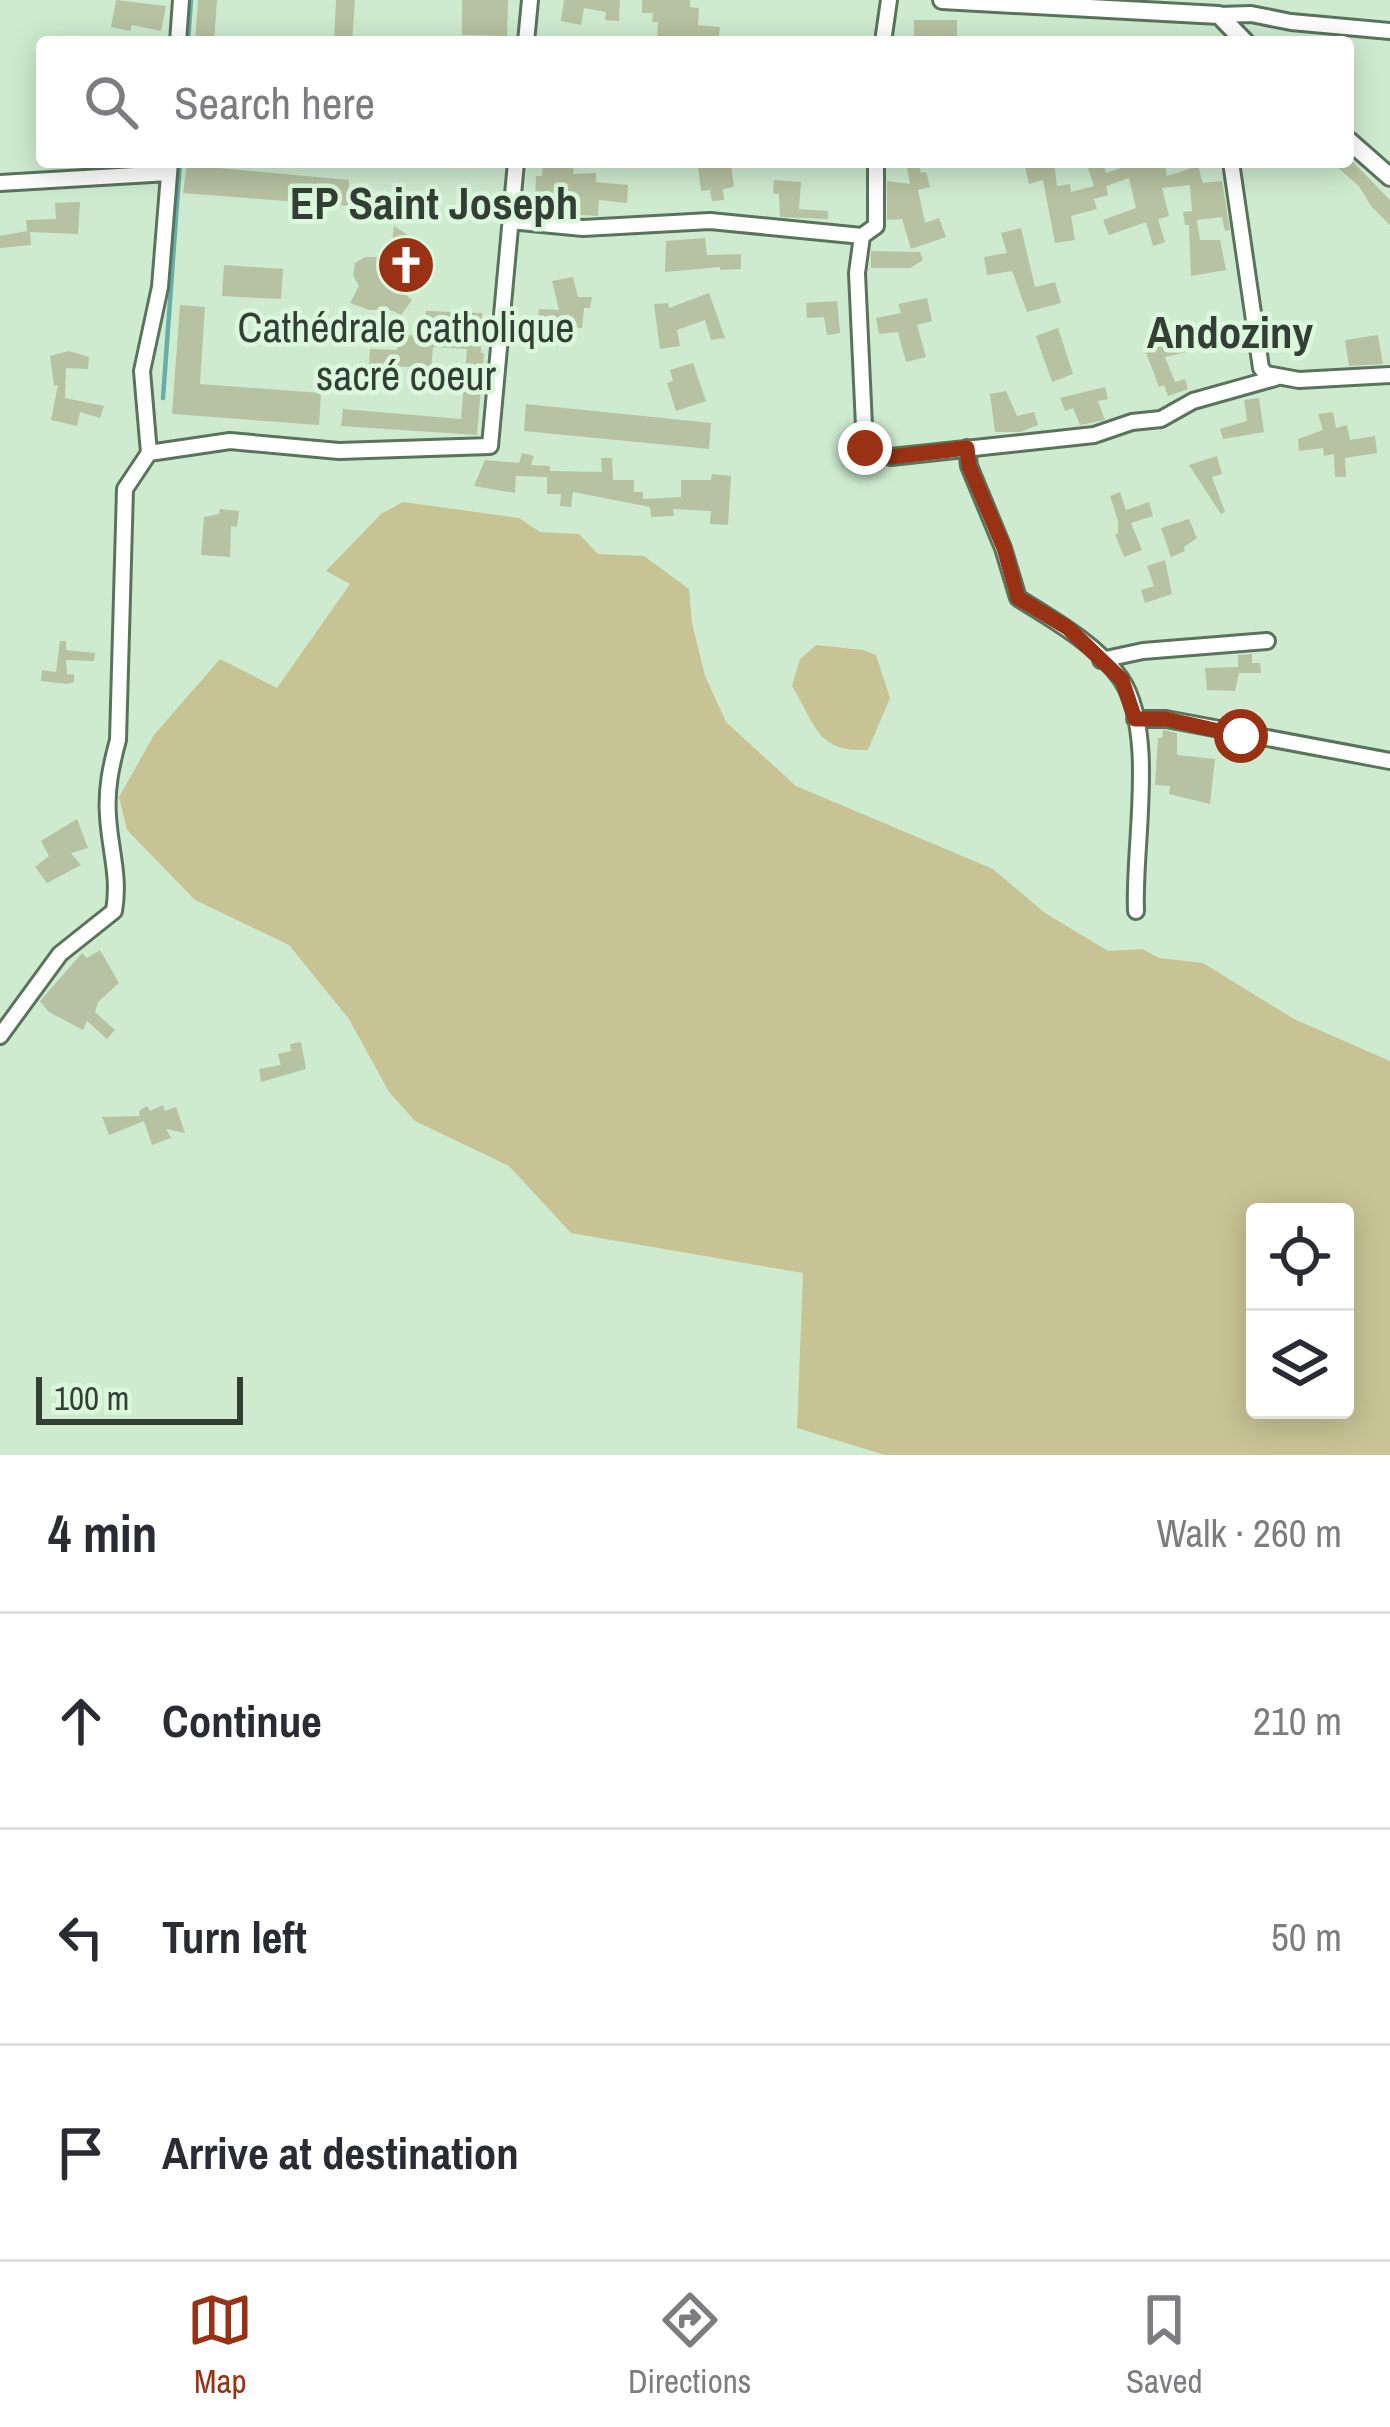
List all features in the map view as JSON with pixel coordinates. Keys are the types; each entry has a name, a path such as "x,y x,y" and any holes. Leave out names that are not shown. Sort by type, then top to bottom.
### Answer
{"street":[{"path":"178,36 181,0"},
{"path":"527,36 530,0"},
{"path":"884,36 889,0"},
{"path":"942,0 1251,14 1390,31"},
{"path":"1219,15 1239,36"},
{"path":"1354,145 1390,177"},
{"path":"0,183 169,168 160,286 142,370 149,454 125,489 118,740 108,777 108,817 119,884 114,911 59,953 0,1036"},
{"path":"149,454 230,442 339,451 490,446 515,168"},
{"path":"510,221 604,228 710,221 862,236 876,226 876,168"},
{"path":"1232,168 1262,368 1275,379"},
{"path":"862,236 857,273 865,448 891,457 1094,435 1275,379 1359,380 1390,375"},
{"path":"967,448 969,466 1004,548 1018,598 1068,628 1122,680 1135,719 1142,771 1136,911"},
{"path":"1101,660 1143,650 1268,641"},
{"path":"1135,719 1166,719 1390,760"}],"shaded area":[{"path":"403,502 519,518 540,532 579,534 598,554 644,556 689,589 705,676 726,722 796,786 993,869 1045,913 1108,951 1142,949 1159,958 1203,963 1294,1019 1390,1061 1390,1455 885,1455 797,1428 803,1273 571,1233 509,1166 415,1121 389,1092 349,1019 289,945 195,900 127,830 119,797 154,735 220,659 277,688 350,584 326,571 381,514"},
{"path":"816,645 876,655 890,698 868,750 827,741 792,686 800,659"}],"building":[{"path":"116,0 166,6 161,31 132,25 130,31 111,27"},
{"path":"198,0 217,0 214,36 195,36"},
{"path":"336,0 355,0 352,36 334,36"},
{"path":"462,0 508,0 507,36 462,35"},
{"path":"564,0 620,0 619,21 605,20 606,12 584,8 581,25 561,21"},
{"path":"642,0 690,0 690,7 699,8 698,25 720,27 719,36 657,36 653,13 642,13"},
{"path":"914,20 957,20 957,36 914,36"},
{"path":"1354,163 1390,200 1390,225 1371,206 1359,186 1338,168 1354,168"},
{"path":"187,168 349,180 348,206 183,193"},
{"path":"543,168 596,173 596,182 628,185 627,203 599,200 598,216 523,211 524,200 535,201 536,176 542,176"},
{"path":"698,168 732,168 734,187 723,189 724,200 712,201 710,190 701,191"},
{"path":"907,168 926,172 930,187 918,190 925,223 939,218 946,237 911,249 902,219 887,220 887,181 910,184"},
{"path":"1025,168 1055,168 1057,186 1070,184 1071,192 1094,186 1088,168 1105,168 1106,173 1120,168 1166,168 1167,176 1199,168 1203,183 1222,181 1230,230 1225,231 1222,217 1197,220 1200,240 1220,240 1226,270 1191,276 1189,225 1185,225 1183,212 1192,211 1190,185 1162,188 1169,216 1158,219 1165,242 1153,246 1146,222 1109,235 1103,220 1136,208 1129,178 1106,186 1108,195 1094,199 1097,209 1071,216 1075,240 1055,243 1043,180 1029,184"},
{"path":"774,180 801,182 799,209 828,211 828,219 780,217"},
{"path":"80,202 78,234 30,232 31,245 0,248 0,236 27,231 26,220 56,219 55,203"},
{"path":"394,226 432,251 435,260 424,262 404,293 412,300 401,315 350,303 359,286 353,275 355,263 365,257 382,257"},
{"path":"1021,228 1035,287 1055,282 1061,303 1027,312 1012,271 987,275 984,257 1007,253 1001,233"},
{"path":"705,238 707,255 741,254 741,269 665,272 666,241"},
{"path":"871,251 920,252 923,260 910,268 871,268"},
{"path":"224,265 283,269 281,299 222,296"},
{"path":"573,277 578,297 592,297 590,308 584,308 582,328 538,325 539,309 559,310 552,281"},
{"path":"709,293 725,338 711,340 705,320 677,330 680,346 660,349 654,304 668,303 669,308"},
{"path":"927,298 932,321 917,325 926,357 906,362 898,332 879,334 876,318 901,313 898,304"},
{"path":"837,301 840,333 827,335 824,317 807,318 806,303"},
{"path":"180,305 205,307 200,384 321,393 319,425 172,414"},
{"path":"426,311 482,313 484,353 477,435 341,426 343,409 461,419 467,349 433,347 431,372 417,371 417,367 369,366 370,349 397,350 397,335 438,336 425,329"},
{"path":"1058,328 1073,374 1052,382 1036,336"},
{"path":"1378,335 1383,364 1349,366 1345,340"},
{"path":"1200,336 1204,348 1165,357 1175,382 1185,379 1188,389 1168,396 1164,385 1159,387 1144,347"},
{"path":"69,351 89,357 88,369 66,368 65,398 104,406 100,418 80,412 77,426 51,420 58,385 54,386 50,356"},
{"path":"693,363 706,401 676,411 667,383 673,381 670,370"},
{"path":"1105,387 1108,399 1098,401 1105,420 1080,425 1073,408 1065,411 1060,398"},
{"path":"1006,391 1017,416 1034,412 1038,425 1020,432 995,432 990,394"},
{"path":"1259,398 1264,432 1223,439 1220,429 1247,421 1244,400"},
{"path":"526,404 711,423 709,449 524,431"},
{"path":"1333,412 1336,428 1347,425 1350,440 1375,436 1377,453 1345,458 1346,477 1335,477 1334,454 1324,456 1323,448 1299,451 1298,439 1323,430 1318,414"},
{"path":"522,453 534,456 531,465 550,466 550,471 602,472 601,458 612,458 613,480 634,480 634,492 643,492 643,499 681,497 681,480 731,476 728,525 710,524 711,511 673,509 674,516 651,517 650,507 573,492 571,507 560,506 561,494 547,494 547,477 516,476 515,493 474,486 485,460 519,463"},
{"path":"1217,456 1222,474 1212,477 1225,512 1221,514 1189,465"},
{"path":"1120,492 1126,510 1149,502 1153,516 1131,523 1142,550 1124,557 1115,534 1118,521 1110,496"},
{"path":"220,509 239,511 237,527 231,526 230,557 201,555 204,517 219,514"},
{"path":"1189,519 1197,538 1171,557 1161,528"},
{"path":"1165,560 1172,594 1145,603 1141,590 1154,586 1147,566"},
{"path":"60,641 66,641 66,650 95,653 94,661 66,660 67,674 74,675 74,682 41,681 42,670 56,672"},
{"path":"1252,654 1252,663 1260,663 1261,673 1239,673 1235,691 1207,690 1205,668 1238,667 1238,655"},
{"path":"1163,730 1177,733 1177,755 1215,759 1210,804 1169,794 1170,786 1155,785 1158,738"},
{"path":"77,819 88,848 71,853 81,865 47,883 35,867 49,856 41,841"},
{"path":"100,950 119,983 98,1002 95,1012 115,1030 107,1039 87,1021 83,1030 49,1012 40,1001 82,953 87,958"},
{"path":"301,1042 306,1069 261,1082 259,1069 281,1065 278,1054"},
{"path":"163,1105 165,1111 176,1107 185,1133 166,1129 171,1138 152,1145 144,1121 109,1135 102,1117 140,1116 139,1111 147,1106 150,1111"}],"waterway":[{"path":"188,36 191,0"},
{"path":"163,398 180,168"}],"place":[{"name":"Cathédrale catholique sacré coeur","path":"406,265"}],"district":[{"name":"EP Saint Joseph","path":"434,202"},
{"name":"Andoziny","path":"1230,331"}],"route":[{"path":"865,448 891,457 967,448 969,466 1004,548 1018,598 1068,628 1122,680 1135,719 1166,719 1241,736"}]}
